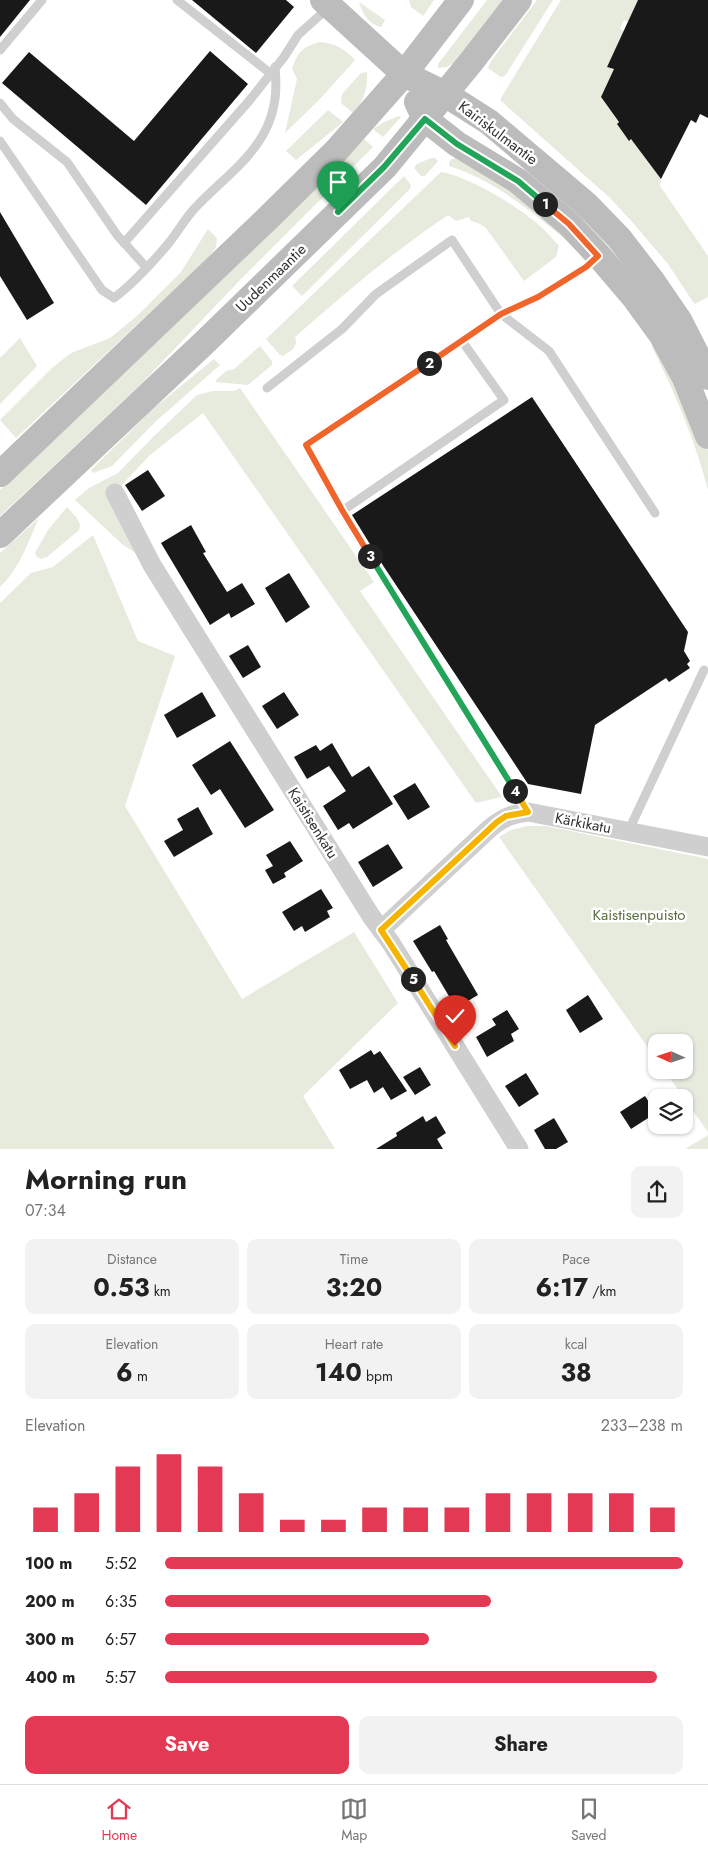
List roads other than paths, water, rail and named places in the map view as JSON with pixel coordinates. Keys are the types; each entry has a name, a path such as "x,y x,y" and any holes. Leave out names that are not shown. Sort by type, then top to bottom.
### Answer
{"main road":[{"path":"0,474 275,212 336,151 404,74 461,0"},
{"name":"Uudenmaantie","path":"0,535 205,342 364,187 425,119 519,0"},
{"path":"330,2 404,74"},
{"name":"Kairiskulmantie","path":"404,74 445,94 489,122 587,205 634,297 661,334 685,378 708,436"},
{"name":"Kairiskulmantie","path":"404,74 425,119 457,144 518,181 569,224 609,247 673,310 708,377"}],"street":[{"name":"Kaistisenkatu","path":"115,492 152,565 519,1149"},
{"name":"Kärkikatu","path":"381,930 497,822 506,816 528,812 708,847"}],"lane":[{"path":"0,50 42,0"},
{"path":"0,141 102,290 114,298 168,244 195,208 257,145 267,127 274,107 277,88 272,70 177,0"},
{"path":"124,243 249,101 298,35 330,2"},
{"path":"0,103 13,120 67,162 124,243 146,267"},
{"path":"268,388 342,329 376,294 452,240 501,314 549,351 655,513"},
{"path":"528,812 342,510 306,445 501,314 538,297 586,267 609,247"},
{"path":"342,510 504,400 462,341"},
{"path":"628,832 704,670"}],"park label":[{"name":"Kaistisenpuisto","path":"639,915"}]}
